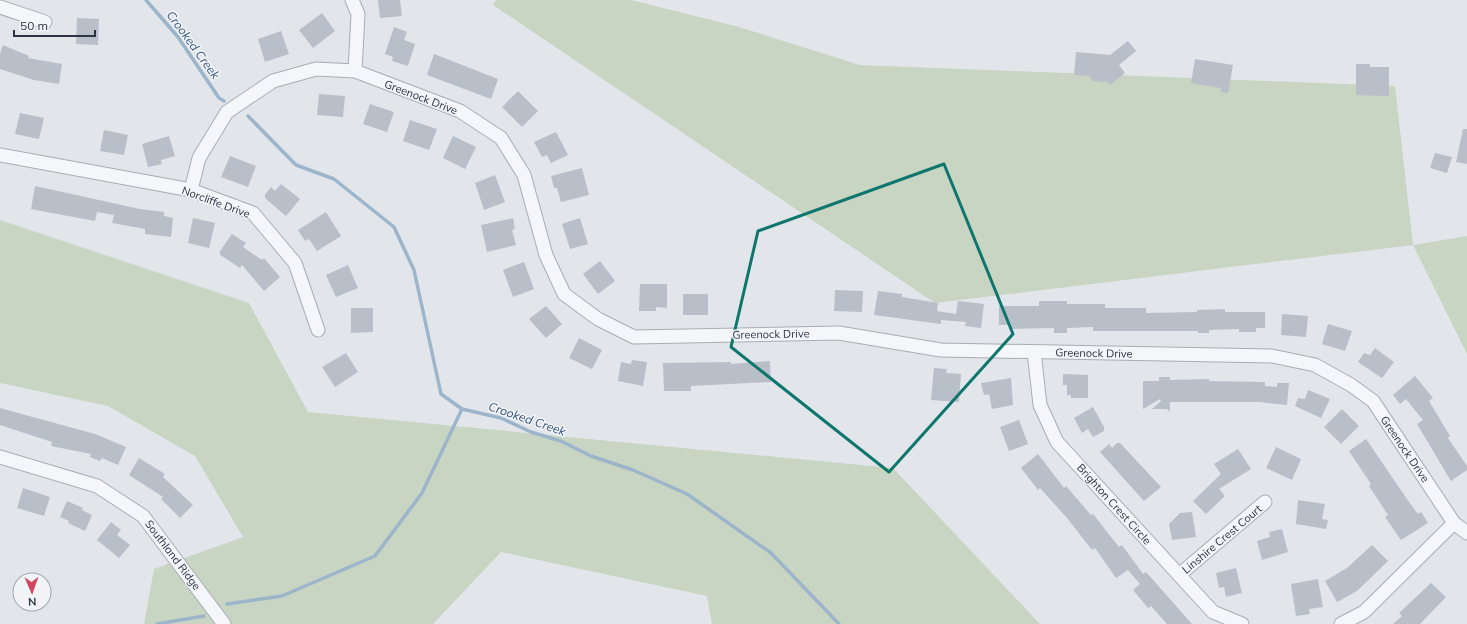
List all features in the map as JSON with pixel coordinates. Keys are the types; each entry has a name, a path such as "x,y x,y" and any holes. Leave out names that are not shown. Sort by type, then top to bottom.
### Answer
{"street":[{"path":"352,0 358,14 355,71"},
{"path":"0,7 45,22"},
{"name":"Greenock Drive","path":"191,190 198,158 227,112 274,81 316,69 355,71 460,111 501,138 524,175 546,256 564,294 598,319 634,337 839,333 941,350 1272,356 1315,365 1351,385 1373,401 1454,523 1467,533"},
{"name":"Norcliffe Drive","path":"0,154 191,190 253,213 295,263 318,330"},
{"name":"Brighton Crest Circle","path":"1034,352 1040,405 1057,442 1213,612 1242,624"},
{"name":"Southland Ridge","path":"0,457 97,486 143,516 224,624"},
{"name":"Linshire Crest Court","path":"1179,575 1265,502"},
{"path":"1341,624 1364,612 1454,523"}],"highlighted area":[{"path":"944,164 1013,334 889,472 731,347 758,231"}],"green space":[{"path":"496,0 631,0 739,27 860,65 1395,86 1413,245 935,303 493,5"},
{"path":"0,220 249,303 308,412 893,468 1040,624 712,624 707,596 501,552 433,624 144,624 154,569 243,537 195,456 108,406 0,383"},
{"path":"1467,236 1467,354 1413,245"}],"building":[{"path":"378,0 400,0 402,16 380,18"},
{"path":"322,13 335,31 313,48 299,30"},
{"path":"77,18 99,19 98,45 76,44"},
{"path":"394,27 407,32 404,40 415,44 408,66 392,61 393,57 385,54"},
{"path":"281,31 289,54 265,62 258,39"},
{"path":"1128,41 1136,51 1119,65 1125,73 1110,85 1107,82 1093,81 1089,76 1074,75 1076,52 1110,55"},
{"path":"3,45 29,56 28,58 62,64 59,84 34,80 0,69 0,54"},
{"path":"434,54 498,79 491,99 427,75"},
{"path":"1195,59 1233,65 1228,93 1220,92 1221,88 1191,83"},
{"path":"1356,64 1370,64 1370,67 1389,67 1389,96 1356,95"},
{"path":"518,91 538,111 522,127 502,107"},
{"path":"319,94 345,96 343,117 317,115"},
{"path":"370,104 394,112 387,132 363,124"},
{"path":"20,113 44,118 39,139 15,134"},
{"path":"410,120 437,129 429,150 403,141"},
{"path":"1463,129 1467,129 1467,164 1456,162"},
{"path":"104,130 128,135 124,155 100,151"},
{"path":"556,132 568,155 551,163 547,155 542,157 534,142"},
{"path":"169,136 175,156 161,160 162,164 148,167 142,144"},
{"path":"453,136 476,147 465,169 443,158"},
{"path":"1435,153 1452,157 1447,173 1430,168"},
{"path":"230,156 256,166 248,187 221,177"},
{"path":"582,168 589,195 561,202 557,188 554,188 551,176"},
{"path":"495,175 505,202 484,210 475,183"},
{"path":"281,184 300,199 286,216 265,198 265,195 271,187 275,191"},
{"path":"35,186 140,209 164,212 164,216 173,218 171,237 145,234 145,229 112,223 114,215 97,212 95,221 31,209"},
{"path":"326,212 341,236 317,251 309,239 305,241 298,230"},
{"path":"193,218 215,223 209,248 188,243"},
{"path":"513,218 515,229 512,230 516,245 487,252 481,225"},
{"path":"580,218 588,244 570,249 562,224"},
{"path":"232,234 246,243 243,247 262,260 264,258 280,277 264,291 242,265 240,268 220,255 220,251"},
{"path":"600,261 615,281 598,294 583,274"},
{"path":"524,262 534,289 513,297 503,270"},
{"path":"348,265 358,288 336,297 326,275"},
{"path":"640,284 667,284 667,308 656,307 656,311 639,311"},
{"path":"835,290 863,291 862,312 834,311"},
{"path":"878,291 902,294 902,297 938,303 937,311 956,314 958,301 984,304 981,328 965,326 966,322 941,320 941,324 874,315"},
{"path":"683,294 708,294 708,315 683,315"},
{"path":"1039,301 1067,301 1067,304 1105,304 1105,308 1146,308 1146,313 1197,312 1197,310 1225,309 1225,312 1265,312 1265,328 1256,328 1256,332 1239,332 1239,329 1209,330 1209,333 1198,333 1198,331 1093,331 1093,327 1067,328 1067,333 1054,333 1054,328 1009,329 1009,325 999,325 999,306 1039,306"},
{"path":"546,306 562,324 546,338 529,319"},
{"path":"351,308 373,308 373,332 351,333"},
{"path":"1282,314 1308,316 1306,337 1281,335"},
{"path":"1328,324 1352,331 1345,351 1322,344"},
{"path":"579,338 602,350 592,369 569,358"},
{"path":"1375,348 1394,362 1382,378 1358,362 1364,353 1370,355"},
{"path":"346,353 358,372 335,387 322,367"},
{"path":"632,360 647,362 643,386 618,381 621,362 631,364"},
{"path":"770,361 771,382 691,386 691,391 664,391 663,363 731,362 731,364"},
{"path":"934,368 947,369 946,373 961,374 959,402 931,400"},
{"path":"1063,374 1088,375 1088,398 1071,398 1071,395 1067,395 1067,385 1063,385"},
{"path":"1415,376 1433,398 1429,401 1450,436 1448,438 1467,466 1467,470 1451,481 1417,424 1423,420 1406,399 1400,404 1393,395"},
{"path":"1159,377 1170,377 1170,380 1209,379 1209,381 1265,382 1265,386 1277,387 1277,383 1289,383 1287,405 1259,402 1170,402 1170,412 1167,409 1152,409 1161,401 1160,399 1143,409 1143,381 1159,381"},
{"path":"1011,378 1013,405 992,409 989,394 984,395 981,383"},
{"path":"1308,390 1330,399 1321,418 1295,406 1298,398 1305,399"},
{"path":"1093,407 1104,427 1104,431 1093,437 1088,429 1082,433 1074,418"},
{"path":"0,408 95,434 126,447 118,465 102,458 100,461 90,457 91,454 51,446 52,442 0,425"},
{"path":"1342,409 1359,426 1341,444 1324,427"},
{"path":"1019,420 1028,444 1009,451 1000,427"},
{"path":"1366,439 1409,502 1418,514 1421,512 1428,523 1401,540 1385,517 1388,515 1369,486 1371,484 1349,451"},
{"path":"1117,443 1120,443 1161,487 1144,501 1100,452 1109,444 1112,448"},
{"path":"1276,447 1301,459 1292,480 1266,468"},
{"path":"1238,449 1251,469 1219,489 1225,496 1206,514 1193,501 1221,474 1214,464"},
{"path":"1038,454 1064,488 1066,486 1091,515 1093,514 1119,547 1122,545 1143,574 1146,572 1192,624 1167,624 1151,606 1148,608 1133,590 1140,584 1128,570 1116,578 1095,548 1092,550 1067,518 1040,488 1038,490 1021,468"},
{"path":"139,458 165,474 163,477 193,505 180,518 161,499 163,497 129,475"},
{"path":"23,488 50,497 44,516 17,508"},
{"path":"1298,500 1325,504 1322,519 1328,520 1326,529 1296,524"},
{"path":"67,501 83,508 82,510 92,515 85,531 68,523 69,521 60,517"},
{"path":"1192,512 1196,537 1172,540 1169,524 1180,513"},
{"path":"111,522 121,530 117,535 130,545 119,558 97,540"},
{"path":"1282,529 1288,552 1262,560 1257,541 1270,537 1269,532"},
{"path":"1372,545 1388,561 1357,591 1337,602 1325,581 1347,568"},
{"path":"1236,568 1242,593 1226,597 1224,587 1219,588 1216,573"},
{"path":"1318,579 1323,607 1309,609 1310,614 1296,616 1291,584"},
{"path":"1431,583 1446,597 1420,624 1393,624 1402,616 1399,613"}],"waterway":[{"name":"Crooked Creek","path":"146,0 178,37 219,98 224,101"},
{"name":"Crooked Creek","path":"248,116 296,165 334,179 394,227 414,270 441,394 462,409 501,418 531,432 561,441 591,456 633,470 687,494 771,553 839,624"},
{"path":"227,604 282,596 375,556 422,493 462,409"},
{"path":"157,624 204,616"}]}
